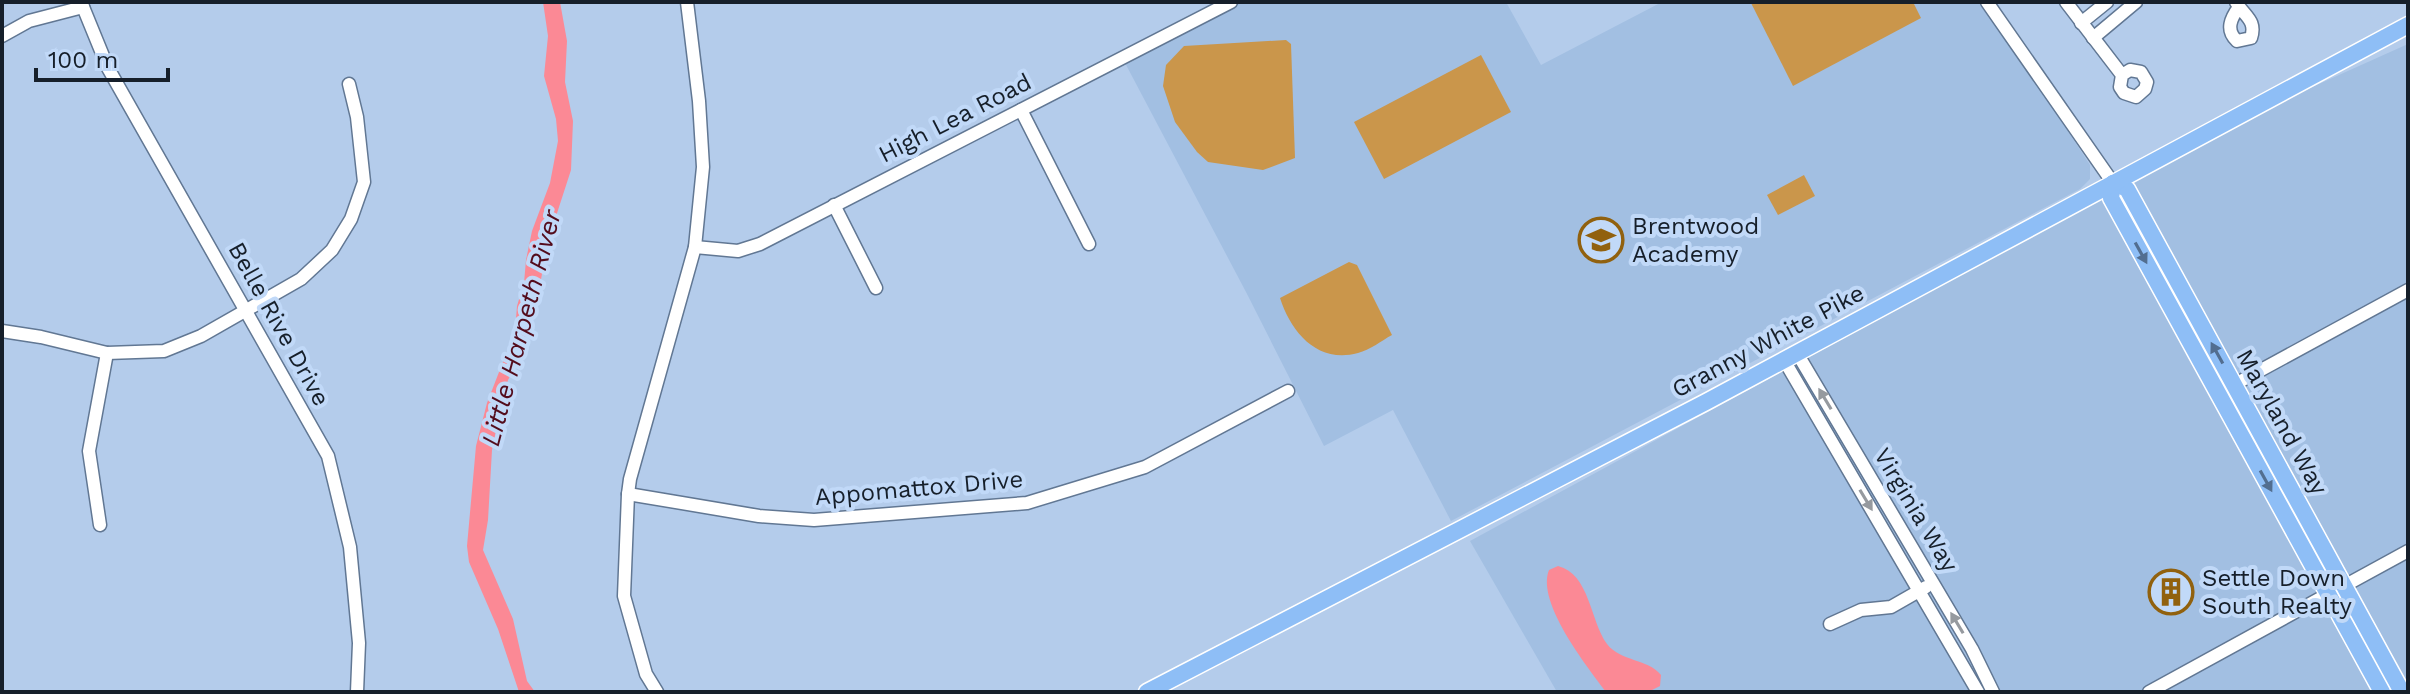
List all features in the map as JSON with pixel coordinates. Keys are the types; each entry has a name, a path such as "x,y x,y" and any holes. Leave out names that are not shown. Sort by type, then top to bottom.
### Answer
{"main road":[{"name":"Granny White Pike","path":"1147,692 1420,553 2408,25"},
{"name":"Maryland Way","path":"2382,692 2111,198 2113,183 2127,189 2402,692"},
{"path":"2328,594 2344,586"}],"street":[{"path":"657,692 646,674 624,596 628,494 695,247 703,167 687,2"},
{"name":"High Lea Road","path":"695,247 738,251 796,227 1231,2"},
{"name":"Maryland Way","path":"1987,2 2113,183"},
{"path":"2066,2 2122,75"},
{"path":"2081,23 2107,2"},
{"path":"2093,38 2136,2"},
{"path":"2,36 29,21 82,5"},
{"name":"Belle Rive Drive","path":"82,5 108,68 328,456 350,547 359,643 357,692"},
{"path":"2,331 107,353 164,351 201,336 301,279 332,250 351,219 364,182 357,117 349,84"},
{"path":"1021,110 1089,244"},
{"path":"834,205 876,288"},
{"path":"2218,394 2408,290"},
{"path":"100,525 89,451 107,353"},
{"name":"Virginia Way","path":"1790,357 1933,583 1993,692"},
{"name":"Virginia Way","path":"1790,357 1978,692"},
{"name":"Appomattox Drive","path":"628,494 759,516 814,520 1027,503 1145,467 1288,391"},
{"path":"2344,586 2408,551"},
{"path":"1830,624 1861,610 1891,607 1933,583"},
{"path":"2149,692 2328,594"}],"shaded area":[{"name":"Brentwood Academy","path":"1233,2 1506,2 1541,65 1662,2 1978,2 2019,56 2090,165 2090,179 2080,189 1451,521 1393,410 1324,446 1124,61"},
{"path":"1753,2 1913,2 1921,18 1793,86"},
{"path":"1286,40 1291,44 1295,158 1263,170 1208,162 1175,122 1163,86 1166,65 1184,46"},
{"path":"2408,44 2408,692 1557,692 1470,541 2281,101"},
{"path":"1481,55 1511,112 1384,179 1354,122"},
{"path":"1804,175 1815,196 1778,215 1767,195"},
{"path":"1349,262 1357,265 1392,335 1358,353 1330,354 1318,349 1299,333 1280,298"}],"water":[{"name":"Little Harpeth River","path":"543,2 560,2 567,41 565,82 573,121 571,170 548,241 538,296 500,411 492,450 483,550 513,619 527,681 535,692 519,692 498,629 469,562 467,546 476,446 487,403 515,331 532,231 550,183 558,141 556,119 544,76 548,36"},
{"path":"1558,566 1577,578 1607,644 1619,654 1655,670 1661,675 1660,686 1648,692 1606,692 1556,616 1547,583 1549,570"}],"place":[{"name":"Brentwood Academy","path":"1601,240"},
{"name":"Settle Down South Realty","path":"2171,592"}]}
